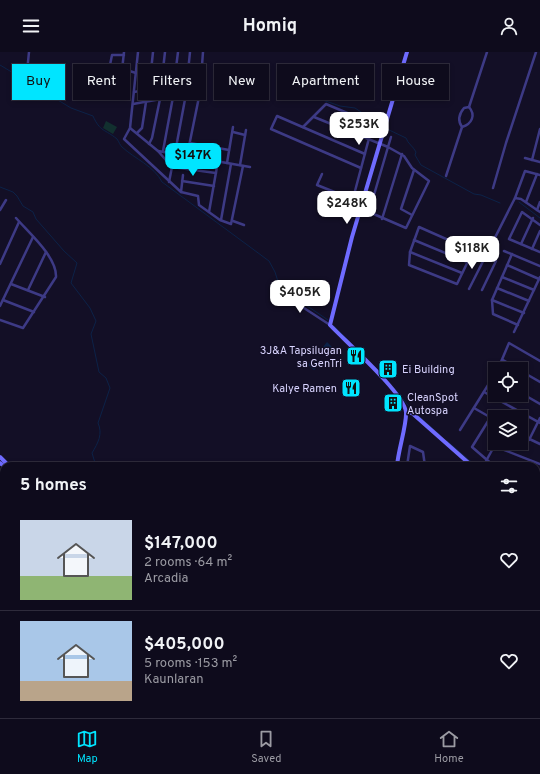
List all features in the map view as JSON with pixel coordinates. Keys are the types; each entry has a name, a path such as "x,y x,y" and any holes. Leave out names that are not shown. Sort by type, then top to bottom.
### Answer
{"street":[{"path":"28,64 29,52"},
{"path":"138,52 130,128 124,139 180,192 198,196 198,204 220,220 231,224 232,221 244,225"},
{"path":"152,64 153,52"},
{"path":"164,64 165,52"},
{"path":"176,64 178,52"},
{"path":"189,64 190,52"},
{"path":"202,64 203,52"},
{"path":"330,326 362,203 407,52"},
{"path":"446,176 462,127 467,125 472,120 473,114 469,107 487,52"},
{"path":"493,188 536,52"},
{"path":"110,64 111,56 124,54 123,64"},
{"path":"130,72 136,73"},
{"path":"134,92 138,91"},
{"path":"133,104 155,100"},
{"path":"150,144 160,100"},
{"path":"163,152 172,100"},
{"path":"175,153 185,100"},
{"path":"187,156 198,100"},
{"path":"137,133 142,128 146,102"},
{"path":"303,127 326,104 352,115 372,128 355,191"},
{"path":"462,127 459,122 460,115 464,108 469,107"},
{"path":"361,168 271,129 277,116 364,154"},
{"path":"314,117 379,143 388,147 402,154 414,170 429,181 407,228 382,219 369,212 388,147 392,137"},
{"path":"227,163 233,127"},
{"path":"130,128 158,151 172,167 216,173"},
{"path":"532,160 540,129"},
{"path":"232,221 246,130"},
{"path":"233,132 245,135"},
{"path":"190,143 229,150"},
{"path":"158,151 250,167"},
{"path":"382,219 402,154"},
{"path":"525,158 540,162"},
{"path":"209,212 218,161"},
{"path":"220,220 231,164"},
{"path":"169,182 172,167"},
{"path":"412,215 401,209 414,170"},
{"path":"469,289 515,198 525,171 539,175 526,202"},
{"path":"322,174 317,185 362,203"},
{"path":"180,192 183,176"},
{"path":"182,181 214,186"},
{"path":"515,198 526,202 540,212"},
{"path":"0,210 6,200"},
{"path":"537,210 540,202"},
{"path":"540,225 533,218 522,212 509,239 540,252"},
{"path":"0,320 24,328 45,297 56,277 57,272 51,258 16,218"},
{"path":"521,244 533,218"},
{"path":"0,264 20,222"},
{"path":"473,251 457,284 409,265 410,252 419,227 496,261 482,290"},
{"path":"532,249 540,232"},
{"path":"0,306 33,237"},
{"path":"414,240 467,262"},
{"path":"504,251 540,266"},
{"path":"28,290 46,252"},
{"path":"410,252 462,273"},
{"path":"512,254 492,300 493,314 518,325"},
{"path":"507,265 540,278 514,332"},
{"path":"502,277 534,290"},
{"path":"11,284 45,297"},
{"path":"497,288 529,302"},
{"path":"278,291 330,326 382,378 403,404 406,412 398,462"},
{"path":"3,300 34,312"},
{"path":"492,300 524,313"},
{"path":"506,362 503,360 509,343 540,361"},
{"path":"528,375 540,382"},
{"path":"460,430 488,386"},
{"path":"484,392 539,423"},
{"path":"528,396 540,404"},
{"path":"474,408 488,417"},
{"path":"406,412 412,413 467,462"},
{"path":"540,418 530,440 540,444"},
{"path":"488,421 472,448 486,461 492,450"},
{"path":"408,462 410,446 423,452 424,462"},
{"path":"507,450 535,462"}],"green space":[{"path":"352,120 365,126 362,133 349,127"},
{"path":"106,121 117,127 113,134 103,128"}],"water":[{"path":"327,342 335,350 335,352 331,353 323,347"},
{"path":"313,358 320,363 319,366 315,365 316,368 314,370 308,365"}],"waterway":[{"path":"0,65 71,108 93,116 101,128 117,139 121,146 154,171 162,182 269,261 275,272 281,291 291,295 328,320"},
{"path":"323,100 340,106 355,108 370,118 371,123 381,126"},
{"path":"387,129 406,138 416,152 415,155 421,165 474,194 481,195 500,203"},
{"path":"0,187 13,192 23,206 33,212 36,219 64,251 77,263 71,283 90,308 96,321 91,334 99,372 106,378 110,388 98,423 100,435 92,453 95,462"},
{"path":"519,202 540,218"},
{"path":"334,326 356,348"},
{"path":"375,367 385,378"},
{"path":"394,388 412,410 440,435"},
{"path":"447,441 471,462"}],"place":[{"name":"3J&A Tapsilugan sa GenTri","path":"356,356"},
{"name":"Ei Building","path":"388,369"},
{"name":"Kalye Ramen","path":"351,388"},
{"name":"CleanSpot Autospa","path":"393,403"}]}
